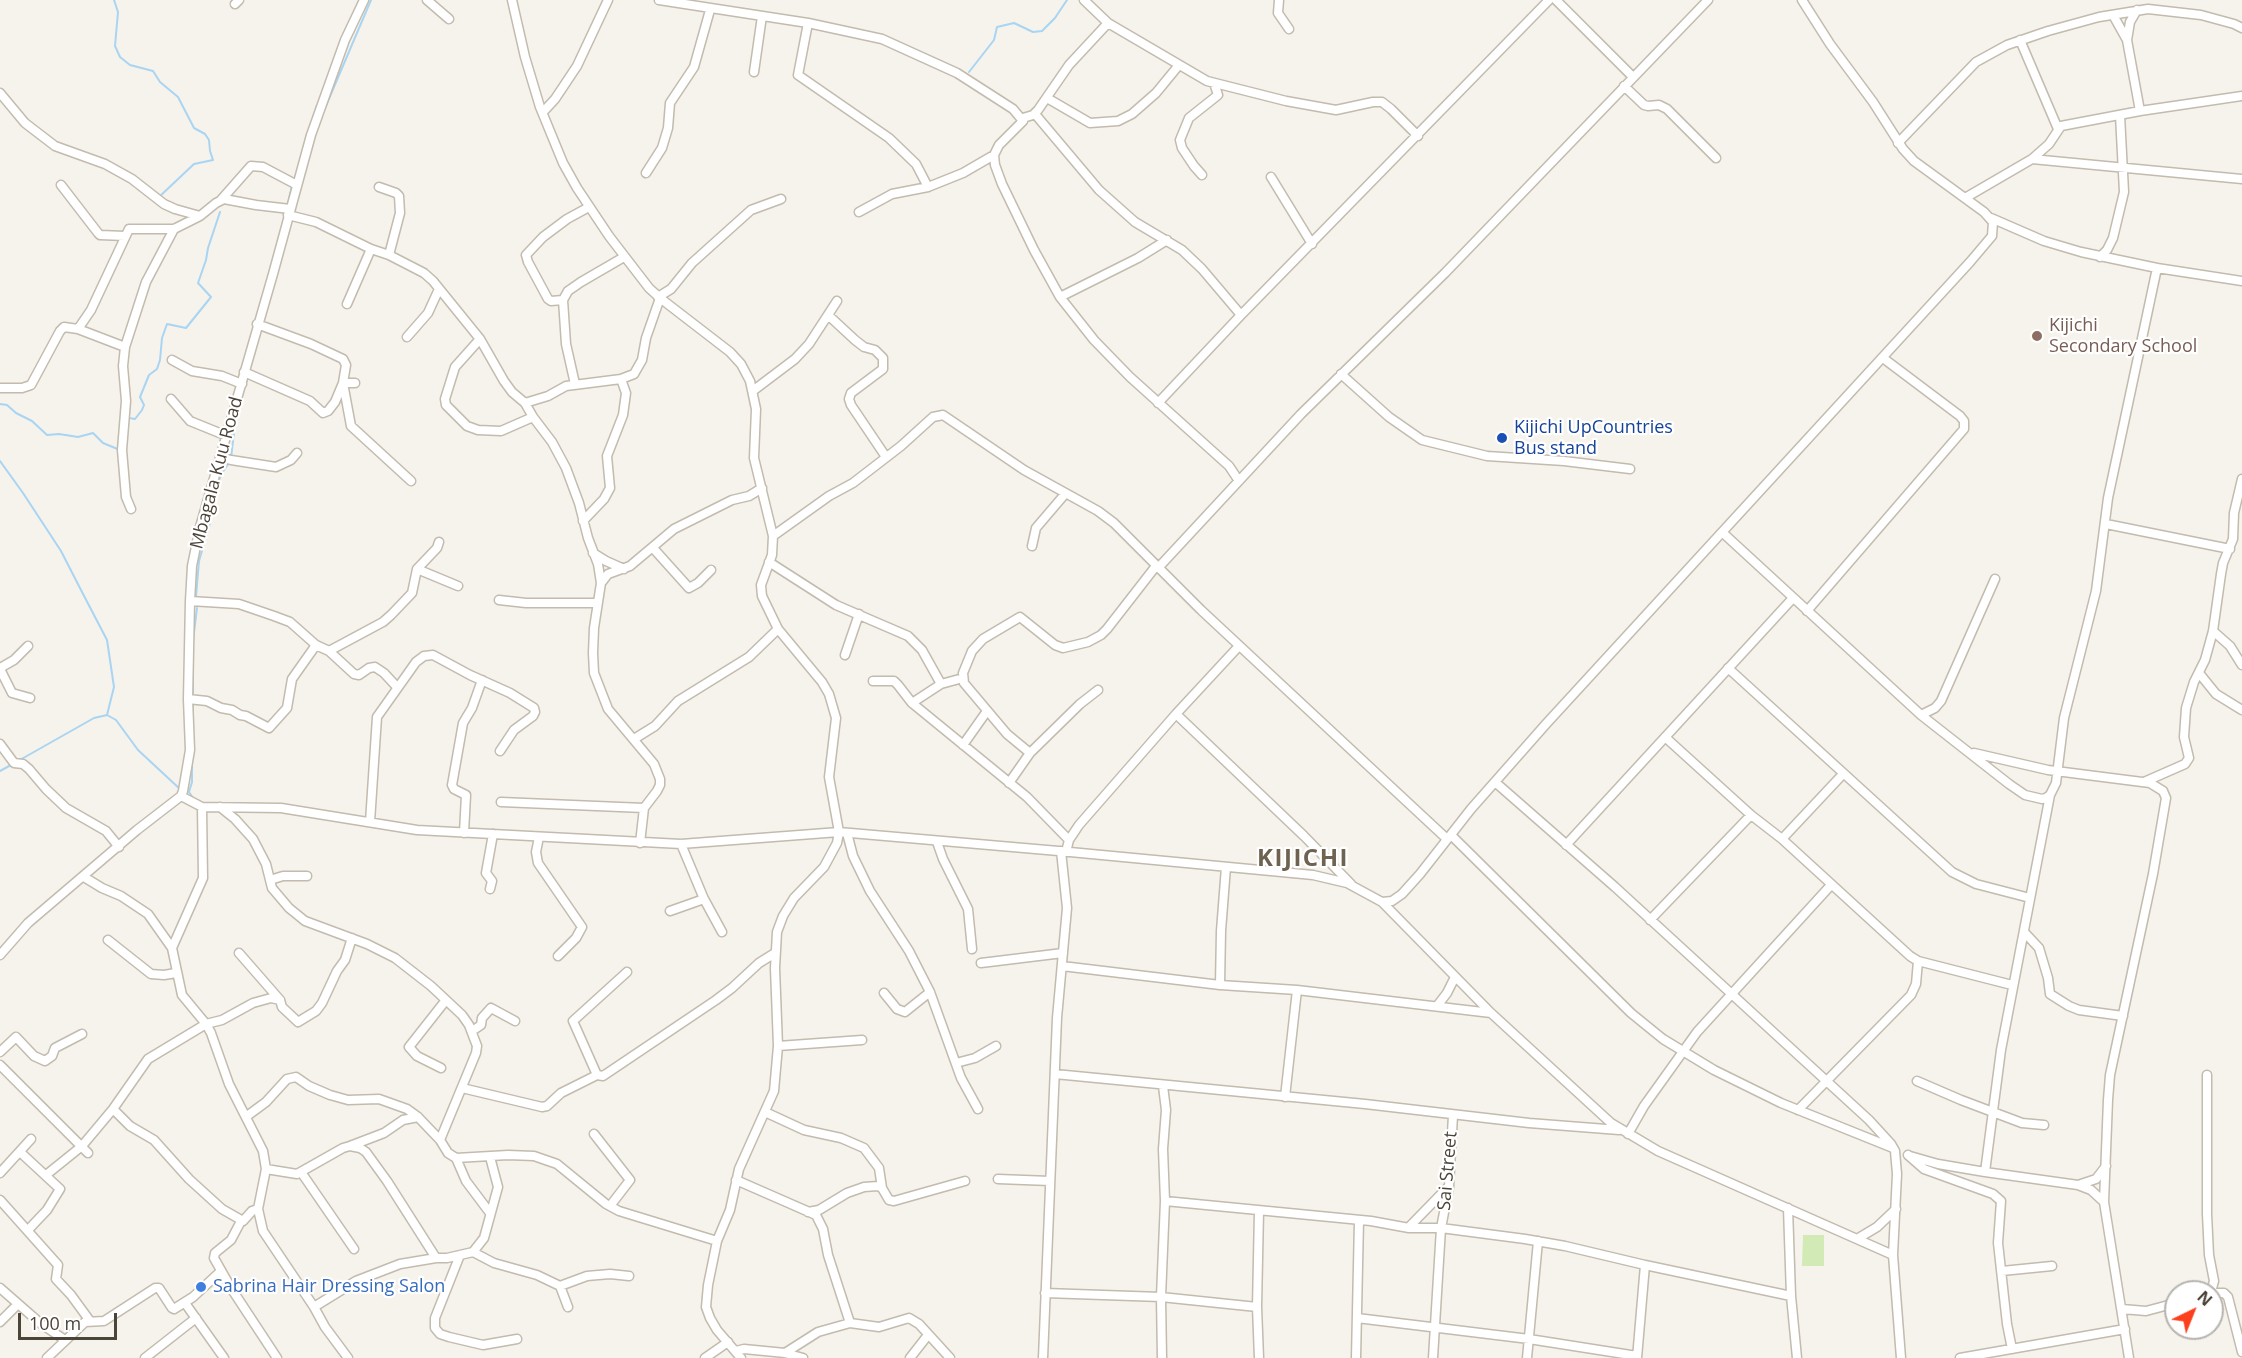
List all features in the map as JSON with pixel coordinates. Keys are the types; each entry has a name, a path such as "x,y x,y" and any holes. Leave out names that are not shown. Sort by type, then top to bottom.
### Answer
{"street":[{"name":"Mbagala Kuu Road","path":"180,796 185,787 189,759 190,601 192,566 200,527 311,135 345,40 364,0"},
{"path":"427,0 449,19"},
{"path":"512,0 531,80 550,133 563,163 589,207 624,257 659,298 743,361 754,390 756,409 754,458 773,536 769,562 762,578 761,591 765,605 778,629 822,682 835,711 836,723 829,777 843,832 870,891 909,951 930,992 961,1078 978,1109"},
{"path":"543,112 555,99 577,66 608,0"},
{"path":"659,0 712,6 872,36 914,52 968,79 1023,118"},
{"path":"1084,0 1108,23 1214,83 1286,101 1336,110 1382,102 1418,136"},
{"path":"1279,0 1278,13 1289,29"},
{"path":"1158,403 1549,0"},
{"path":"1556,0 1633,77"},
{"path":"1030,753 1007,734 964,683 963,678 969,659 977,645 1020,617 1050,642 1063,648 1088,642 1101,635 1157,567 1341,374 1445,273 1708,0"},
{"path":"1802,0 1830,44 1873,102 1898,143 1914,161 1991,218 2044,241 2100,257 2242,281"},
{"path":"646,173 662,148 668,128 670,103 694,67 712,6"},
{"path":"1898,143 1976,62 2020,40 2073,23 2137,10 2162,10 2201,15 2242,28"},
{"path":"2127,40 2130,22 2137,10"},
{"path":"2113,15 2127,40 2140,111"},
{"path":"754,72 762,16"},
{"path":"808,23 798,75 889,138 916,164 928,187"},
{"path":"1023,118 1035,114 1069,65 1108,23"},
{"path":"2020,40 2058,129"},
{"path":"1047,98 1090,123 1118,121 1132,114 1156,93 1179,65"},
{"path":"1202,175 1182,148 1180,140 1189,118 1218,95 1214,83"},
{"path":"1624,86 1644,105 1659,105 1667,109 1716,158"},
{"path":"1,95 25,123 55,146 105,164 132,179 164,204 200,216"},
{"path":"1965,198 2032,159 2049,144 2058,129 2072,123 2242,96"},
{"path":"1035,114 1099,190 1135,222 1161,239 1167,240 1194,261 1241,315"},
{"path":"2100,257 2107,250 2113,238 2124,192 2120,115"},
{"path":"859,212 892,194 928,187 963,173 994,155 999,145 1022,123 1023,118"},
{"path":"994,155 1002,184 1060,297 1094,340 1158,403 1229,466 1239,481"},
{"path":"2032,159 2242,179"},
{"path":"78,329 91,310 127,231 132,227 174,229 200,216 221,200 251,166 263,167 297,185"},
{"path":"1271,177 1312,244"},
{"path":"61,184 98,234 125,236"},
{"path":"379,187 399,196 400,213 389,255"},
{"path":"221,200 289,212 316,222 424,273 480,339 508,386 525,403 552,442 566,468 598,564 601,583 593,653 594,673 608,709 654,764 660,779 657,791 644,808 640,843"},
{"path":"525,403 548,396 566,386 621,379 634,374 641,364 646,338 659,298 671,289 692,262 751,210 781,200"},
{"path":"563,300 548,299 526,255 543,237 567,219 589,207"},
{"path":"1382,902 1392,901 1402,894 1495,782 1989,240 1994,232 1991,218"},
{"path":"131,509 126,497 122,450 126,401 124,347 146,282 174,229"},
{"path":"1060,297 1138,258 1167,240"},
{"path":"347,304 371,249"},
{"path":"574,384 566,344 563,300 568,291 624,257"},
{"path":"1985,1172 2012,986 2025,933 2050,795 2054,789 2058,771 2064,718 2093,606 2113,472 2157,268"},
{"path":"407,338 428,313 439,289"},
{"path":"754,390 791,363 809,345 837,301"},
{"path":"828,315 855,340 864,347 875,350 882,358 883,369 851,393 849,399 886,457"},
{"path":"244,372 310,401 323,413 328,411 335,402 343,383 346,365 343,359 311,344 257,324"},
{"path":"0,388 22,388 31,385 61,329 68,327 78,329 124,347"},
{"path":"480,339 455,367 445,399 446,405 467,426 478,430 501,431 533,417"},
{"path":"1807,611 1964,429 1964,421 1960,416 1883,358"},
{"path":"172,360 192,371 222,376 242,384"},
{"path":"1341,374 1389,417 1422,440 1487,456 1563,461 1630,469"},
{"path":"584,521 604,499 610,488 607,456 622,415 626,393 621,379"},
{"path":"343,383 355,384"},
{"path":"343,383 351,426 411,481"},
{"path":"171,399 190,421 227,436"},
{"path":"773,536 829,496 853,483 933,417 940,414 1016,465 1105,515 1239,646 1449,837 1631,1013 1683,1052 1722,1074 1798,1110 1908,1155 1938,1164 2078,1185 2091,1190 2104,1202"},
{"path":"220,457 276,467 291,460 297,453"},
{"path":"1229,466 1246,474"},
{"path":"2144,782 2185,764 2189,758 2184,737 2186,708 2194,682 2205,660 2213,631 2223,563 2233,539 2234,513 2242,480"},
{"path":"601,583 608,574 624,569 674,529 732,500 749,496 762,489"},
{"path":"1032,546 1036,528 1065,494"},
{"path":"2106,524 2230,549"},
{"path":"1723,533 1921,715 2025,795 2042,799 2050,795"},
{"path":"330,651 383,622 391,615 412,592 417,569 437,548 439,542"},
{"path":"2214,547 2223,563"},
{"path":"653,548 689,588 698,583 711,570"},
{"path":"593,553 624,569"},
{"path":"769,562 817,594 899,631 916,642 941,684"},
{"path":"417,569 458,586"},
{"path":"1921,715 1935,708 1941,701 1995,579"},
{"path":"1566,844 1793,598"},
{"path":"499,600 537,604 597,603"},
{"path":"190,601 239,604 290,622 316,645 330,651 354,674 359,675 375,667 397,687"},
{"path":"845,655 859,614"},
{"path":"634,739 655,726 678,701 749,657 778,629"},
{"path":"2213,631 2230,646 2242,665"},
{"path":"188,699 207,701 240,716 246,716 269,728 287,708 292,679 316,645"},
{"path":"28,646 14,660 0,668 12,693 30,699"},
{"path":"1042,1358 1057,1018 1067,908 1064,852 1079,825 1239,646"},
{"path":"370,822 376,717 416,662 430,654 510,693 534,708 533,716 514,730 500,751"},
{"path":"1728,668 1952,872 1976,884 2030,898"},
{"path":"2199,673 2216,694 2242,710"},
{"path":"912,703 941,684 963,678"},
{"path":"464,832 466,795 454,789 452,784 463,723 472,708 482,680"},
{"path":"873,681 894,681 912,703 1027,797 1069,840"},
{"path":"1009,783 1030,753 1080,704 1098,690"},
{"path":"963,745 987,711"},
{"path":"1176,714 1354,886"},
{"path":"1665,737 1918,961 2012,986"},
{"path":"0,744 14,763 23,764 29,769 66,808 101,826 113,837 119,847"},
{"path":"1970,752 2058,771 2144,782 2157,786 2166,798 2153,874 2110,1075 2104,1202 2129,1358"},
{"path":"1782,839 1844,774"},
{"path":"1495,782 1731,993 1882,1132 1894,1150 1897,1174 1893,1255 1901,1358"},
{"path":"0,955 28,923 180,796 202,807 282,808 417,830 681,844 843,832 1313,875 1340,880 1382,902 1491,1013 1599,1114 1625,1132 1658,1151 1893,1255"},
{"path":"501,802 644,808"},
{"path":"172,948 198,894 203,878 202,807"},
{"path":"220,807 235,819 253,839 266,864 277,896 301,918 395,958 462,1015 472,1031 477,1046 476,1053 440,1140"},
{"path":"1650,920 1751,815"},
{"path":"803,1358 785,1353 744,1349 738,1354 717,1330 706,1307 708,1284 717,1241 730,1210 736,1180 744,1156 774,1091 778,1046 775,953 777,932 783,916 800,891 824,867 843,832"},
{"path":"490,889 492,881 486,873 493,834"},
{"path":"539,837 536,852 537,863 582,927 576,938 558,956"},
{"path":"937,842 968,909 972,949"},
{"path":"681,844 704,899 722,932"},
{"path":"1220,985 1226,867"},
{"path":"270,880 283,876 307,876"},
{"path":"84,877 127,899 148,914 172,948 182,995 206,1024 215,1041 229,1084 263,1151 266,1169 258,1209 263,1231 325,1327 348,1358"},
{"path":"1625,1132 1683,1052 1731,993 1831,885"},
{"path":"670,911 704,899"},
{"path":"2025,933 2039,948 2049,981 2050,994 2079,1010 2122,1016"},
{"path":"239,953 279,1000 282,1007 298,1022 318,1010 336,971 345,960 352,938"},
{"path":"108,940 151,974 176,973"},
{"path":"462,1088 542,1107 547,1106 561,1093 597,1075 603,1076 716,1000 759,963 775,953"},
{"path":"981,963 1063,953"},
{"path":"1798,1110 1911,995 1916,984 1918,961"},
{"path":"1062,966 1491,1013"},
{"path":"597,1075 573,1021 627,972"},
{"path":"1437,1006 1447,993 1455,976"},
{"path":"1285,1097 1297,990"},
{"path":"884,993 897,1009 905,1012 930,992"},
{"path":"46,1175 85,1149 148,1059 206,1024 222,1020 253,1003 271,998 279,1000"},
{"path":"441,1068 417,1056 409,1047 446,1000"},
{"path":"472,1031 481,1024 482,1018 491,1008 515,1021"},
{"path":"0,1052 13,1037 17,1037 34,1056 45,1061 52,1056 56,1047 82,1034"},
{"path":"778,1046 862,1040"},
{"path":"956,1063 975,1058 996,1046"},
{"path":"0,1065 85,1149"},
{"path":"1055,1074 1625,1132"},
{"path":"2207,1075 2207,1214 2209,1254 2214,1280"},
{"path":"247,1116 266,1102 287,1079 292,1077 318,1090 344,1099 387,1100 418,1117 440,1140 448,1153 456,1158 508,1155 534,1156 551,1161 610,1206 630,1215 717,1241"},
{"path":"1917,1081 2026,1124 2044,1125"},
{"path":"1162,1358 1161,1297 1165,1201 1163,1149 1166,1110 1163,1086"},
{"path":"113,1109 130,1126 154,1140 213,1201 241,1221"},
{"path":"765,1112 804,1130 841,1138 864,1148 879,1168 882,1188 889,1200 894,1201 965,1181"},
{"name":"Sai Street","path":"1433,1358 1441,1228 1449,1187 1452,1114"},
{"path":"266,1169 286,1173 301,1172 329,1154 384,1133 403,1120 418,1117"},
{"path":"594,1134 630,1180 610,1206"},
{"path":"0,1173 31,1139"},
{"path":"350,1146 366,1152 436,1258"},
{"path":"20,1152 60,1190 47,1210 27,1230"},
{"path":"1908,1155 1924,1169 1998,1197 2002,1207 1998,1243 2012,1349"},
{"path":"314,1307 369,1275 405,1263 460,1256 473,1252 484,1238 498,1187 489,1157"},
{"path":"456,1158 466,1181 490,1213"},
{"path":"2078,1185 2096,1179 2107,1165"},
{"path":"301,1172 354,1250"},
{"path":"998,1179 1050,1181"},
{"path":"736,1180 807,1212 812,1212 821,1221 828,1255 850,1323"},
{"path":"807,1212 819,1210 856,1189 875,1185 882,1188"},
{"path":"1409,1228 1449,1187"},
{"path":"0,1200 58,1265 56,1280 71,1295 90,1321"},
{"path":"1165,1201 1359,1220 1409,1228 1441,1228 1538,1241 1791,1296"},
{"path":"1788,1208 1791,1296 1797,1358"},
{"path":"258,1209 252,1211 244,1221 241,1221 231,1240 214,1254 221,1271 277,1358"},
{"path":"1857,1239 1877,1227 1896,1209"},
{"path":"1259,1211 1257,1307 1259,1358"},
{"path":"1356,1358 1359,1220"},
{"path":"1527,1358 1538,1241"},
{"path":"473,1252 494,1263 537,1275 560,1286 568,1307"},
{"path":"460,1256 435,1318 435,1328 440,1334 483,1345 517,1339"},
{"path":"1357,1318 1529,1339 1637,1357 1645,1265"},
{"path":"2002,1271 2052,1266"},
{"path":"47,1358 81,1325 90,1321 105,1321 155,1288 162,1292 172,1309 185,1303 221,1271"},
{"path":"560,1286 587,1276 610,1274 629,1276"},
{"path":"0,1288 18,1305 65,1340"},
{"path":"1045,1293 1161,1297 1257,1307"},
{"path":"2224,1293 2228,1297 2242,1353"},
{"path":"185,1303 224,1358"},
{"path":"0,1322 18,1305"},
{"path":"2122,1309 2146,1311 2164,1306"},
{"path":"145,1358 196,1318"},
{"path":"785,1353 811,1336 850,1323 879,1327 909,1318 919,1324 950,1358"},
{"path":"1960,1358 2125,1329"},
{"path":"910,1358 928,1335"},
{"path":"705,1358 728,1342"}],"green space":[{"path":"1803,1235 1824,1235 1824,1266 1802,1266"}],"waterway":[{"path":"114,0 118,12 115,46 120,57 130,65 153,71 160,82 178,97 194,128 205,134 209,140 213,160 194,164 159,197"},
{"path":"325,108 371,0"},
{"path":"969,72 994,40 997,27 1014,23 1033,32 1042,31 1055,18 1067,0"},
{"path":"313,117 317,105"},
{"path":"294,180 299,166"},
{"path":"288,203 292,186"},
{"path":"127,420 135,419 142,410 144,405 140,397 149,375 157,369 162,338 167,324 186,328 211,297 198,283 220,212"},
{"path":"251,364 259,335"},
{"path":"241,399 248,376"},
{"path":"0,404 7,405 16,413 32,421 47,435 78,437 93,433 103,443 120,450"},
{"path":"231,458 236,416"},
{"path":"0,461 61,551 107,640 114,687 107,715 94,718 18,761"},
{"path":"196,597 199,561 209,527 216,487 229,463"},
{"path":"193,641 197,608"},
{"path":"193,665 193,728"},
{"path":"107,715 116,720 138,750 181,790"},
{"path":"192,760 192,782 189,792 193,798"},
{"path":"0,771 11,765"}],"place":[{"name":"Kijichi Secondary School","path":"2037,336"},
{"name":"Kijichi UpCountries Bus stand","path":"1502,438"},
{"name":"Sabrina Hair Dressing Salon","path":"201,1287"}],"district":[{"name":"KIJICHI","path":"1303,859"}]}
